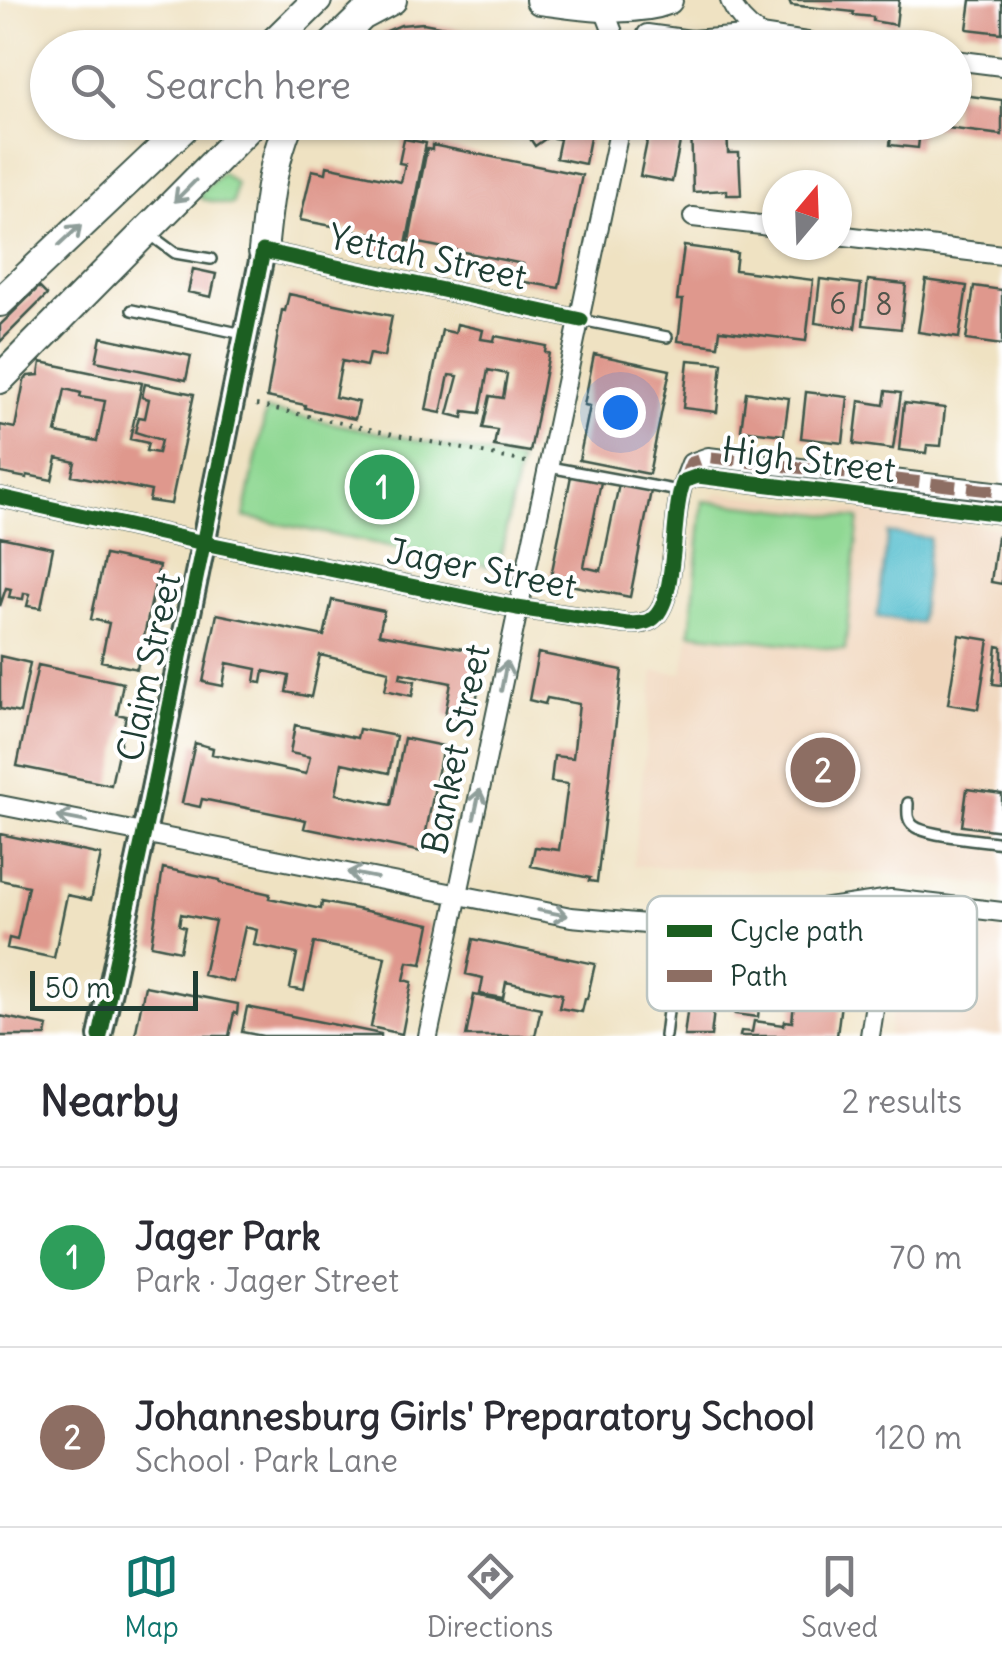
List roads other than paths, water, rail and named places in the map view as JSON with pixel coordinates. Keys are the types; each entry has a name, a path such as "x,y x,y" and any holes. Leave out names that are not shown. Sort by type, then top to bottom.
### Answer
{"main road":[{"path":"287,30 318,0"},
{"path":"348,30 362,16 392,0"},
{"path":"540,0 603,7 661,2"},
{"path":"0,302 171,140"},
{"path":"0,379 236,140"},
{"path":"263,251 268,190 282,140"}],"street":[{"path":"730,0 752,30"},
{"path":"649,30 661,2"},
{"path":"603,7 612,30"},
{"path":"972,62 1002,66"},
{"name":"Banket Street","path":"428,1036 617,140"},
{"path":"693,217 762,225"},
{"path":"852,236 1002,255"},
{"name":"Yettah Street","path":"263,251 581,320"},
{"name":"Claim Street","path":"100,1036 263,251"},
{"path":"681,486 691,463 708,457 1002,492"},
{"name":"High Street","path":"658,613 668,584 681,486 698,476 1002,514"},
{"name":"Jager Street","path":"0,496 517,608 627,624 651,620 658,613"},
{"path":"0,806 572,917 647,923"},
{"path":"977,909 1002,912"},
{"path":"870,1036 874,1011"}],"lane":[{"path":"146,231 175,253 211,259"},
{"path":"132,310 246,334"},
{"path":"581,320 668,337"},
{"path":"548,467 681,486"},
{"path":"908,803 908,819 914,826 929,832 1002,843"},
{"path":"664,1036 668,1011"}],"water":[{"path":"888,533 930,538 920,623 877,617"}],"place":[{"name":"Jager Park","path":"382,487"},
{"name":"Johannesburg Girls' Preparatory School","path":"823,770"}]}
